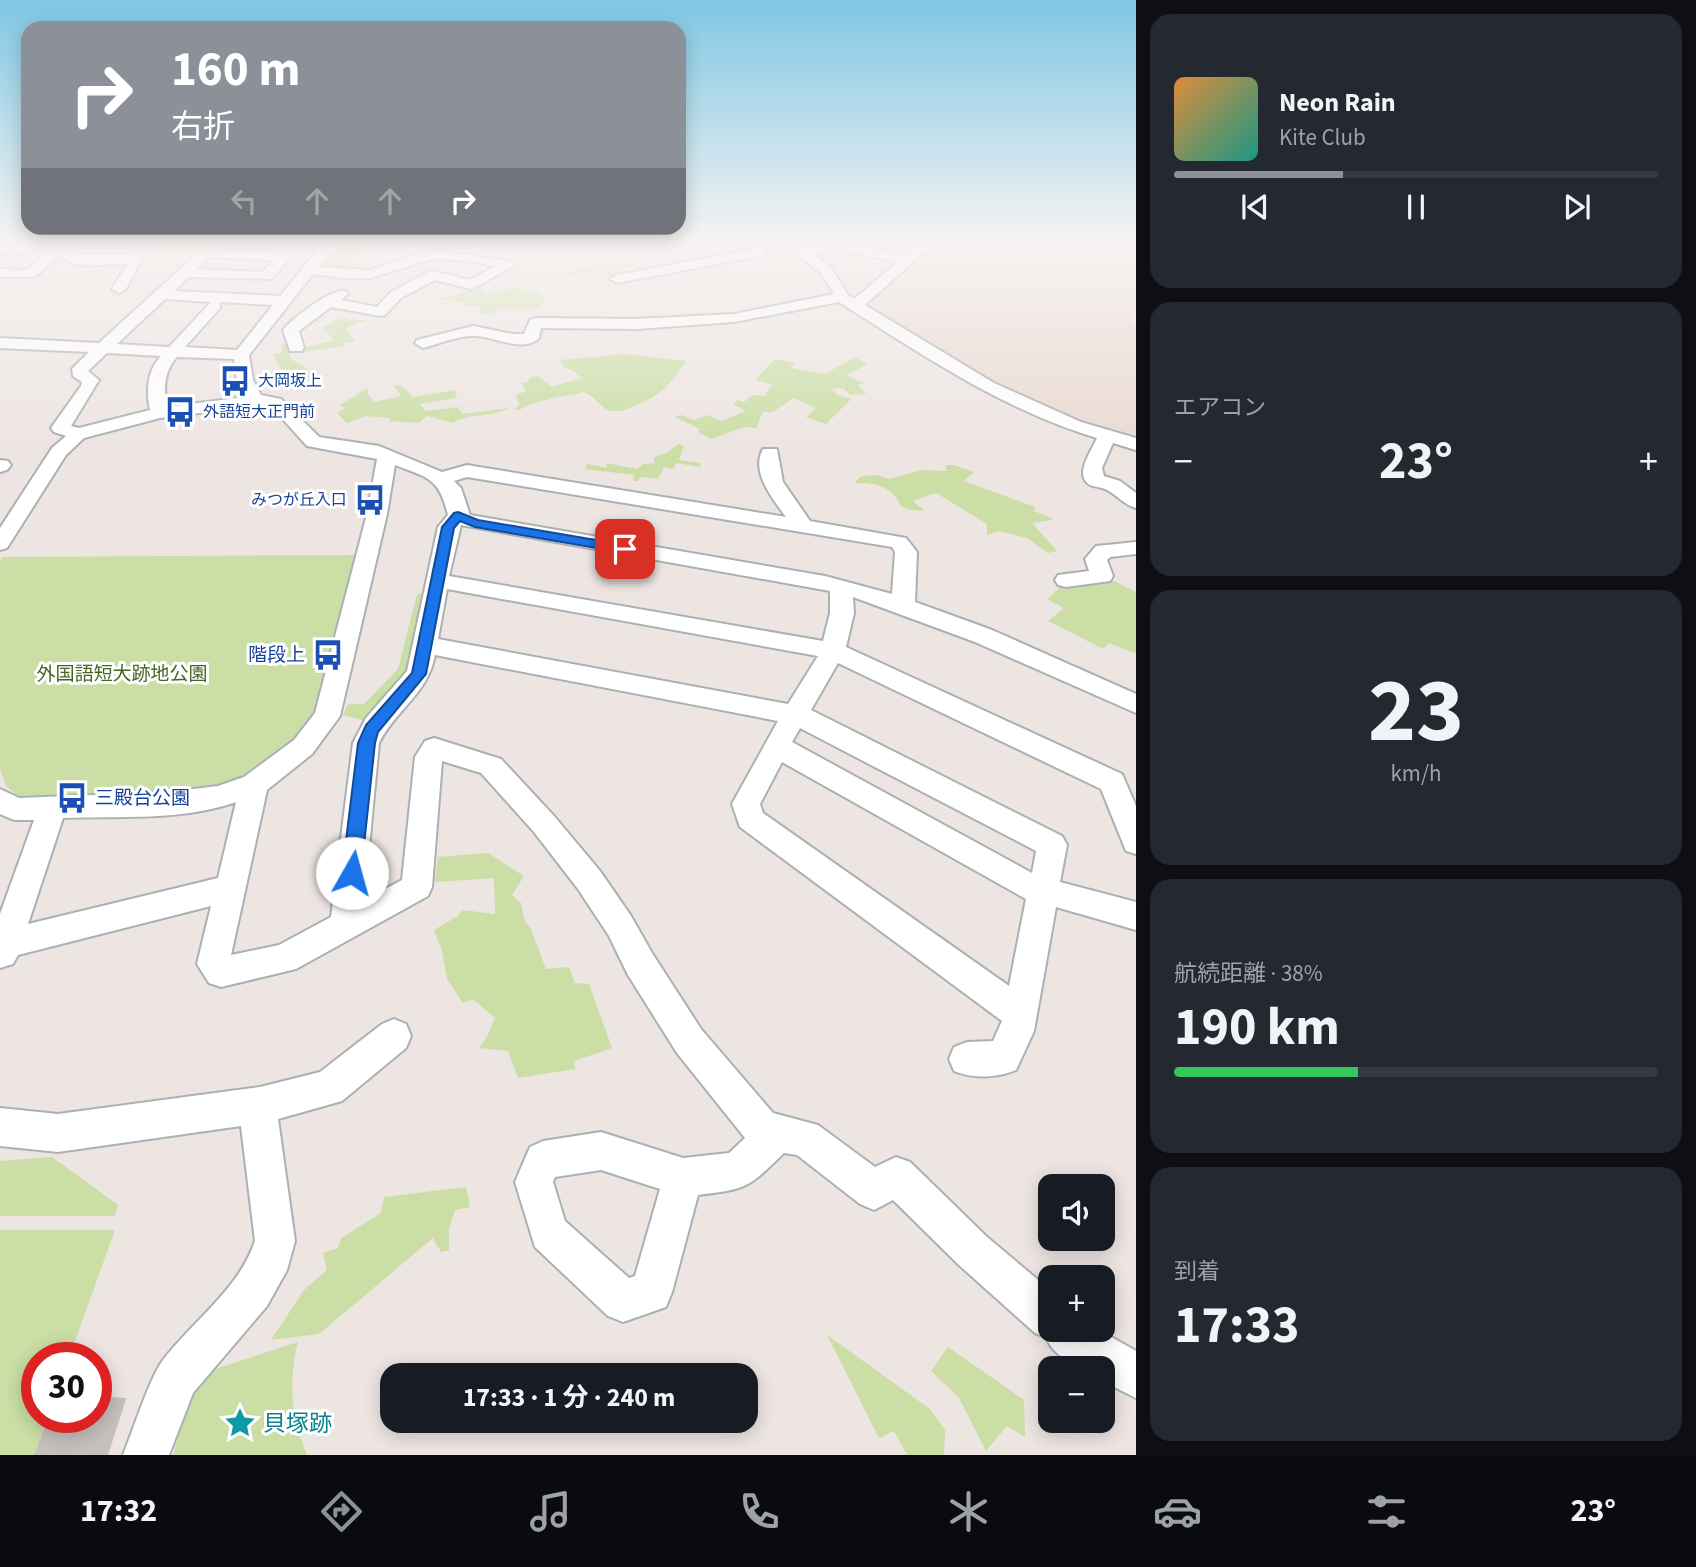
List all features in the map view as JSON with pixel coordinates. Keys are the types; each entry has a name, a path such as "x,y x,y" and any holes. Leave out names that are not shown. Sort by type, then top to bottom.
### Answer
{"street":[{"path":"78,435 60,428 89,386 91,380 79,373 80,369 145,311"},
{"path":"159,413 155,391 161,365 209,311"},
{"path":"255,401 245,380 241,355 276,311"},
{"path":"296,348 291,330 315,311"},
{"path":"423,343 473,331 513,339 531,338 535,323 611,325 734,318 787,311"},
{"path":"865,311 988,387 1107,437 1136,444"},
{"path":"0,343 106,346 241,355"},
{"path":"1,541 58,452 78,435 159,413 255,401 275,403 313,442 372,450 441,478 451,488 458,516"},
{"path":"1107,437 1092,468 1095,480 1113,485 1136,502"},
{"path":"770,453 767,464 780,493 802,526"},
{"path":"0,801 14,809 169,803 219,797 254,785 303,747 327,716 377,514 387,457"},
{"path":"441,478 467,471 899,542 906,552 903,605"},
{"path":"346,925 366,743 371,729 419,674 448,527 458,516"},
{"path":"458,516 475,523 841,587 903,605 981,635 1136,704"},
{"path":"1066,580 1102,576 1096,559 1104,551 1136,548"},
{"path":"439,581 834,651 1124,781 1136,842"},
{"path":"841,587 842,613 834,651 776,746 746,804 750,818 1020,1014"},
{"path":"425,645 797,715 1052,845 1017,1031 1003,1058 967,1059"},
{"path":"776,746 1027,886 1136,916"},
{"path":"254,785 213,964 221,972 284,960 417,887 429,757 434,748 491,766 544,824 589,880 689,1041 763,1130 805,1138 874,1190 896,1176 973,1251 1038,1308"},
{"path":"2,949 52,807"},
{"path":"2,949 230,888"},
{"path":"0,1127 58,1133 260,1105 329,1088 394,1037"},
{"path":"146,1455 177,1378 252,1291 266,1269 275,1241 259,1125 260,1105"},
{"path":"683,1177 737,1171 778,1133"},
{"path":"1079,1342 1136,1376"}],"shaded area":[{"path":"877,311 1136,311 1130,323 1136,325 1136,437 1083,422 970,371"}],"green space":[{"path":"480,311 496,311 495,313 480,313"},
{"path":"338,319 367,320 346,328 355,341 344,343 345,346 303,352 307,347 335,340 322,328"},
{"path":"286,342 290,358 315,375 311,379 295,381 295,375 278,366 273,354 280,354 283,349 280,348"},
{"path":"624,354 686,361 669,384 657,394 623,410 606,409 584,392 540,401 520,410 514,409 519,405 516,394 526,392 521,382 528,382 531,377 538,376 552,387 582,378 571,369 566,369 560,360"},
{"path":"855,357 868,364 847,375 864,383 858,385 866,394 850,395 843,388 831,389 838,395 851,399 826,424 806,417 816,408 793,398 773,412 763,412 756,428 744,427 711,439 698,432 700,429 675,417 682,415 693,420 708,415 721,421 746,411 733,404 737,400 744,402 753,395 765,396 772,384 755,380 775,359 795,363 791,368 825,374"},
{"path":"401,385 413,397 455,390 457,398 420,404 425,411 458,407 462,414 509,408 467,417 453,423 427,416 419,423 365,416 347,423 337,413 345,408 340,405 368,388 368,394 374,402 401,396 394,386"},
{"path":"679,444 684,446 679,460 700,463 701,467 676,463 673,469 664,467 658,479 641,477 637,481 633,481 634,475 585,469 587,464 607,468 606,463 637,469 643,464 655,463 653,458"},
{"path":"945,465 954,465 974,472 964,481 1035,507 1034,511 1052,518 1053,520 1032,523 1057,551 1048,553 1027,538 998,531 987,535 987,524 936,493 913,501 925,511 914,510 900,505 894,495 884,488 854,483 861,476 876,475 890,479 921,470 947,471"},
{"name":"外国語短大跡地公園","path":"359,555 321,712 296,744 265,768 228,784 24,802 6,786 0,769 0,561 3,557"},
{"path":"1110,579 1136,592 1136,654 1109,643 1103,649 1048,621 1064,608 1047,599 1062,586"},
{"path":"429,593 411,674 365,721 343,715 348,704 364,704 398,669 417,594"},
{"path":"488,853 524,876 512,895 521,903 525,922 531,929 546,969 569,967 575,983 589,984 612,1048 574,1061 575,1069 518,1078 508,1051 479,1048 495,1018 473,999 463,1003 447,979 442,951 434,930 458,916 462,910 495,914 494,878 435,882 438,857"},
{"path":"52,1157 118,1205 115,1216 0,1216 0,1161"},
{"path":"466,1187 470,1207 455,1210 449,1228 449,1250 441,1252 433,1238 319,1334 271,1340 304,1290 327,1270 323,1253 338,1248 341,1238 381,1213 384,1197"},
{"path":"0,1230 115,1230 75,1342 21,1342 21,1433 42,1433 34,1455 0,1455"},
{"path":"827,1335 930,1409 945,1430 944,1455 907,1455 894,1431 879,1438"},
{"name":"貝塚跡","path":"298,1342 292,1385 294,1413 307,1455 173,1455 191,1390 200,1374"},
{"path":"948,1347 1024,1400 1025,1437 1007,1426 986,1451 959,1398 931,1371"}],"building":[{"path":"112,1398 125,1399 107,1455 35,1455 43,1433 112,1433"}],"place":[{"name":"大岡坂上","path":"235,381"},
{"name":"外語短大正門前","path":"180,412"},
{"name":"みつが丘入口","path":"370,500"},
{"name":"階段上","path":"328,655"},
{"name":"三殿台公園","path":"72,798"},
{"name":"貝塚跡","path":"240,1423"}],"route":[{"path":"352,873 366,743 371,729 419,674 448,527 458,516 475,523 625,549"}]}
